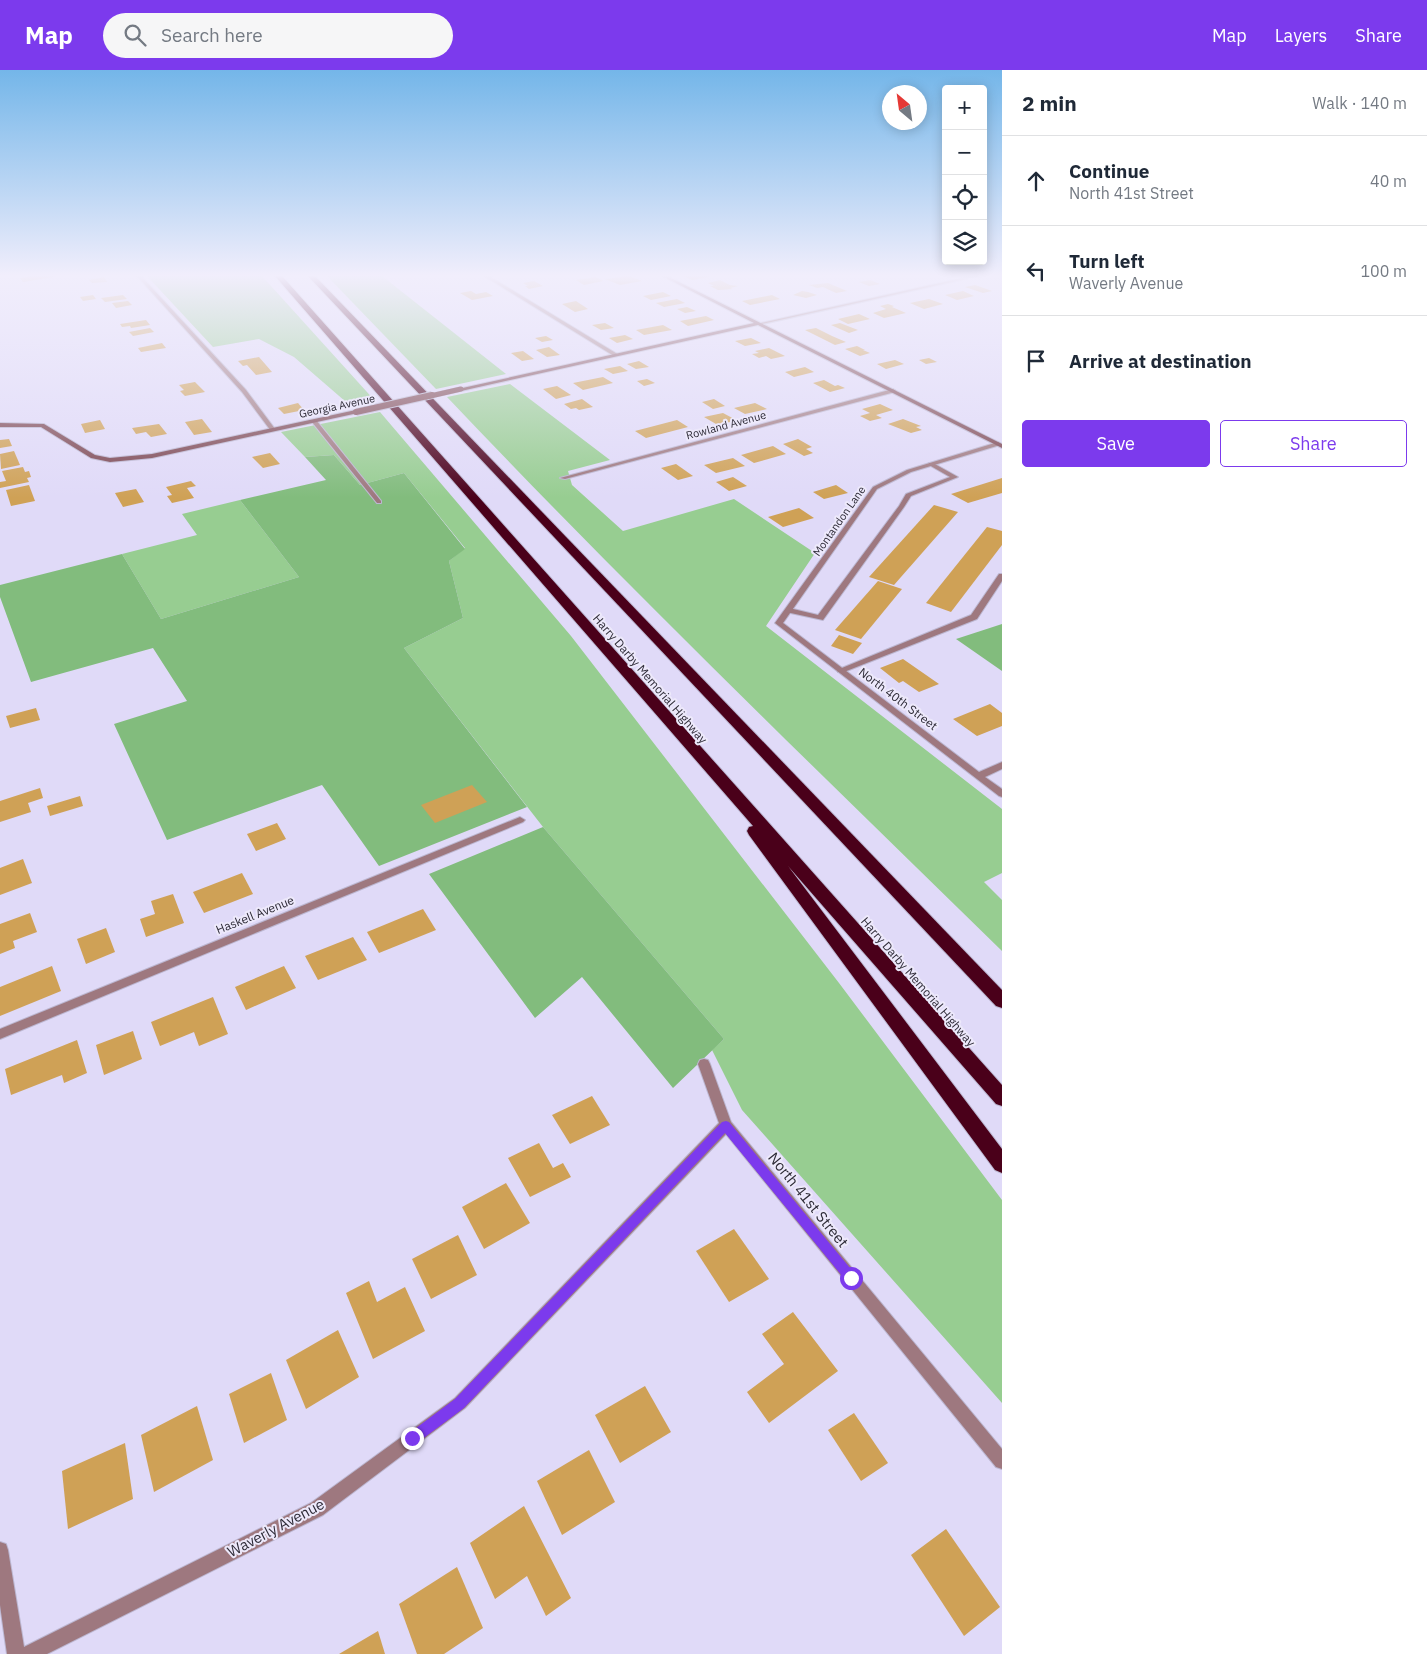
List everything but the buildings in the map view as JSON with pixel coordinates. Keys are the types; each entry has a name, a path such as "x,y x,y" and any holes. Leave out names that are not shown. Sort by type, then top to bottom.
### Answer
{"highway":[{"name":"Harry Darby Memorial Highway","path":"343,350 1002,1098"},
{"path":"381,350 1002,1001"},
{"path":"692,747 1002,1164"}],"street":[{"path":"206,350 244,391 273,430"},
{"path":"608,350 616,355"},
{"name":"Georgia Avenue","path":"0,425 42,424 93,457 110,460 152,456 639,350"},
{"path":"810,350 1000,445"},
{"name":"Rowland Avenue","path":"563,478 893,391"},
{"path":"314,421 380,502"},
{"name":"Montandon Lane","path":"779,623 874,488 909,471 1000,445"},
{"path":"789,610 820,618 902,506 908,495 955,478 931,464"},
{"path":"841,670 974,617 1002,576"},
{"name":"North 40th Street","path":"779,623 1002,794"},
{"path":"979,776 1002,765"},
{"name":"Haskell Avenue","path":"0,1034 520,820"},
{"name":"North 41st Street","path":"704,1064 726,1126 1002,1461"},
{"name":"Waverly Avenue","path":"29,1654 317,1509 460,1403 726,1126"},
{"path":"0,1550 16,1654"}],"green space":[{"path":"280,350 329,350 376,402 353,408 294,357"},
{"path":"398,350 476,350 506,374 436,389"},
{"path":"510,384 610,460 568,471 572,485 623,531 734,499 815,553 766,626 1002,809 1002,873 984,882 1002,900 1002,951 652,608 447,397"},
{"path":"380,412 571,636 839,983 1002,1200 1002,1403 742,1110 712,1050 724,1039 543,827 404,648 463,618 449,561 465,548 404,473 360,485 334,455 305,457 281,432"},
{"path":"334,455 360,485 404,473 465,549 449,561 463,618 404,648 527,807 379,866 322,785 167,840 114,724 187,701 153,648 31,682 0,597 0,585 122,554 161,619 299,577 240,500 326,480 305,457"},
{"path":"240,500 299,577 161,619 122,554 197,535 182,514"},
{"path":"1002,624 1002,671 956,639"},
{"path":"543,827 724,1039 673,1088 582,977 535,1018 429,874"}],"route":[{"path":"412,1438 460,1403 726,1126 851,1278"}]}
